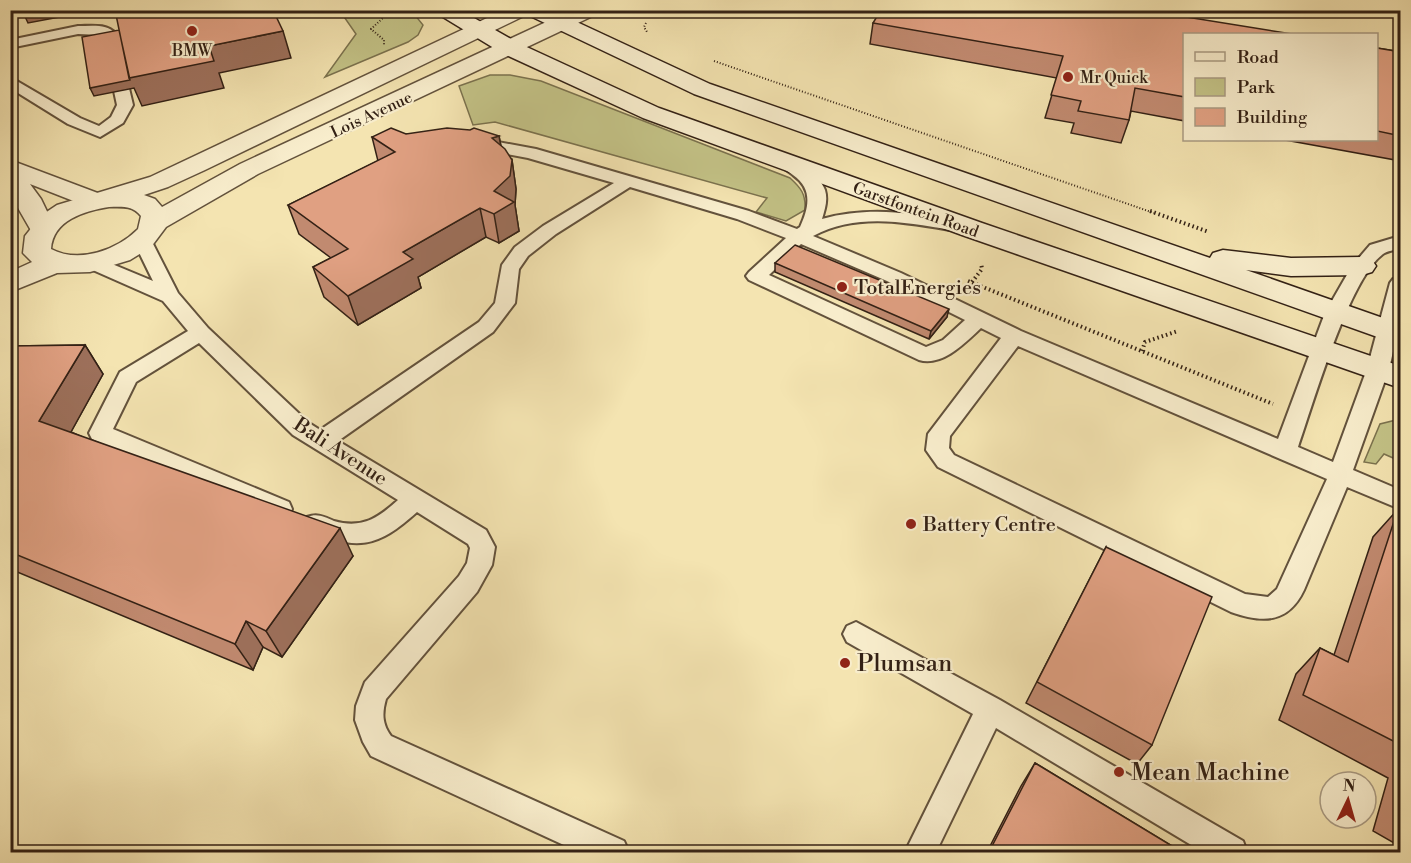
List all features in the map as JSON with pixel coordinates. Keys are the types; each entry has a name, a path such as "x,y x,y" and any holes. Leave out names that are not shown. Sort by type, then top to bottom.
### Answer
{"main road":[{"name":"Garstfontein Road","path":"445,10 510,48 651,113 972,230 1389,373"},
{"name":"Lois Avenue","path":"39,237 63,212 178,173 521,10"},
{"path":"533,10 702,89 1395,333"},
{"name":"Lois Avenue","path":"57,264 93,263 112,258 148,231 249,169 590,10"},
{"path":"13,172 102,200 126,198 149,206 154,214 148,231"},
{"path":"13,172 28,199 39,237 38,253 57,264"},
{"path":"10,260 39,237"},
{"path":"1159,250 1291,267 1362,266"},
{"path":"10,283 57,264"}],"lane":[{"path":"10,44 78,30 106,31 111,37 124,105 117,120 100,132 74,121 10,81"},
{"path":"457,142 478,142 521,151 804,234 1014,336 1401,500"},
{"path":"770,156 806,173 816,185 819,198 804,234"},
{"path":"319,442 486,327 503,308 508,294 508,272 518,256 555,227 627,182"},
{"path":"972,230 897,216 867,214 851,217 804,234 756,276 926,355 950,345 979,319"},
{"name":"Bali Avenue","path":"148,231 170,296 201,333 301,429 477,537 483,547 482,557 468,584 382,680 375,691 368,711 374,737 381,746 613,852"},
{"path":"1285,452 1335,313 1362,266 1377,249 1401,242"},
{"name":"Bali Avenue","path":"93,263 170,296"},
{"path":"1014,336 939,434 937,443 940,454 946,461 1240,604 1268,609 1283,602 1291,590 1340,475 1389,373 1401,283"},
{"path":"201,333 128,377 100,433 341,534 363,535 382,529 415,499"},
{"path":"856,634 990,709 1233,852"},
{"path":"920,852 990,709"}],"path":[{"path":"378,52 384,46 384,40 371,29 384,17 384,10"},
{"path":"646,23 644,27 653,38"},
{"path":"709,60 1214,234"},
{"path":"972,282 982,269 981,260"},
{"path":"1142,351 1145,342 1184,330"}],"green space":[{"path":"340,11 406,11 415,15 423,25 418,35 408,42 325,77 356,34"},
{"path":"490,75 510,75 541,81 790,178 802,192 805,210 786,221 756,212 767,198 495,122 473,125 459,86"},
{"path":"1400,419 1400,461 1384,454 1376,464 1364,462 1380,424"}],"building":[{"path":"115,10 273,10 283,31 209,46 214,61 129,78"},
{"path":"881,10 1143,10 1286,33 1183,33 1183,97 1135,88 1129,120 1078,111 1081,101 1051,95 1063,56 873,23"},
{"path":"119,30 130,80 90,88 82,37"},
{"path":"1378,48 1401,52 1401,136 1378,131"},
{"path":"391,128 406,134 447,128 470,130 474,128 499,136 492,138 505,149 512,160 510,176 494,191 514,202 494,214 480,208 403,252 413,259 348,296 313,267 348,249 288,205 395,152 372,137"},
{"path":"795,245 949,309 931,331 775,263"},
{"path":"85,345 39,421 340,528 266,631 246,621 235,644 10,552 10,346"},
{"path":"1398,509 1401,510 1401,745 1303,695 1320,648 1348,662"},
{"path":"1106,547 1212,597 1152,745 1037,682"},
{"path":"1035,763 1182,852 989,852"}],"place":[{"name":"BMW","path":"192,31"},
{"name":"Mr Quick","path":"1068,77"},
{"name":"TotalEnergies","path":"842,287"},
{"name":"Battery Centre","path":"911,524"},
{"name":"Plumsan","path":"845,663"},
{"name":"Mean Machine","path":"1119,772"}]}
